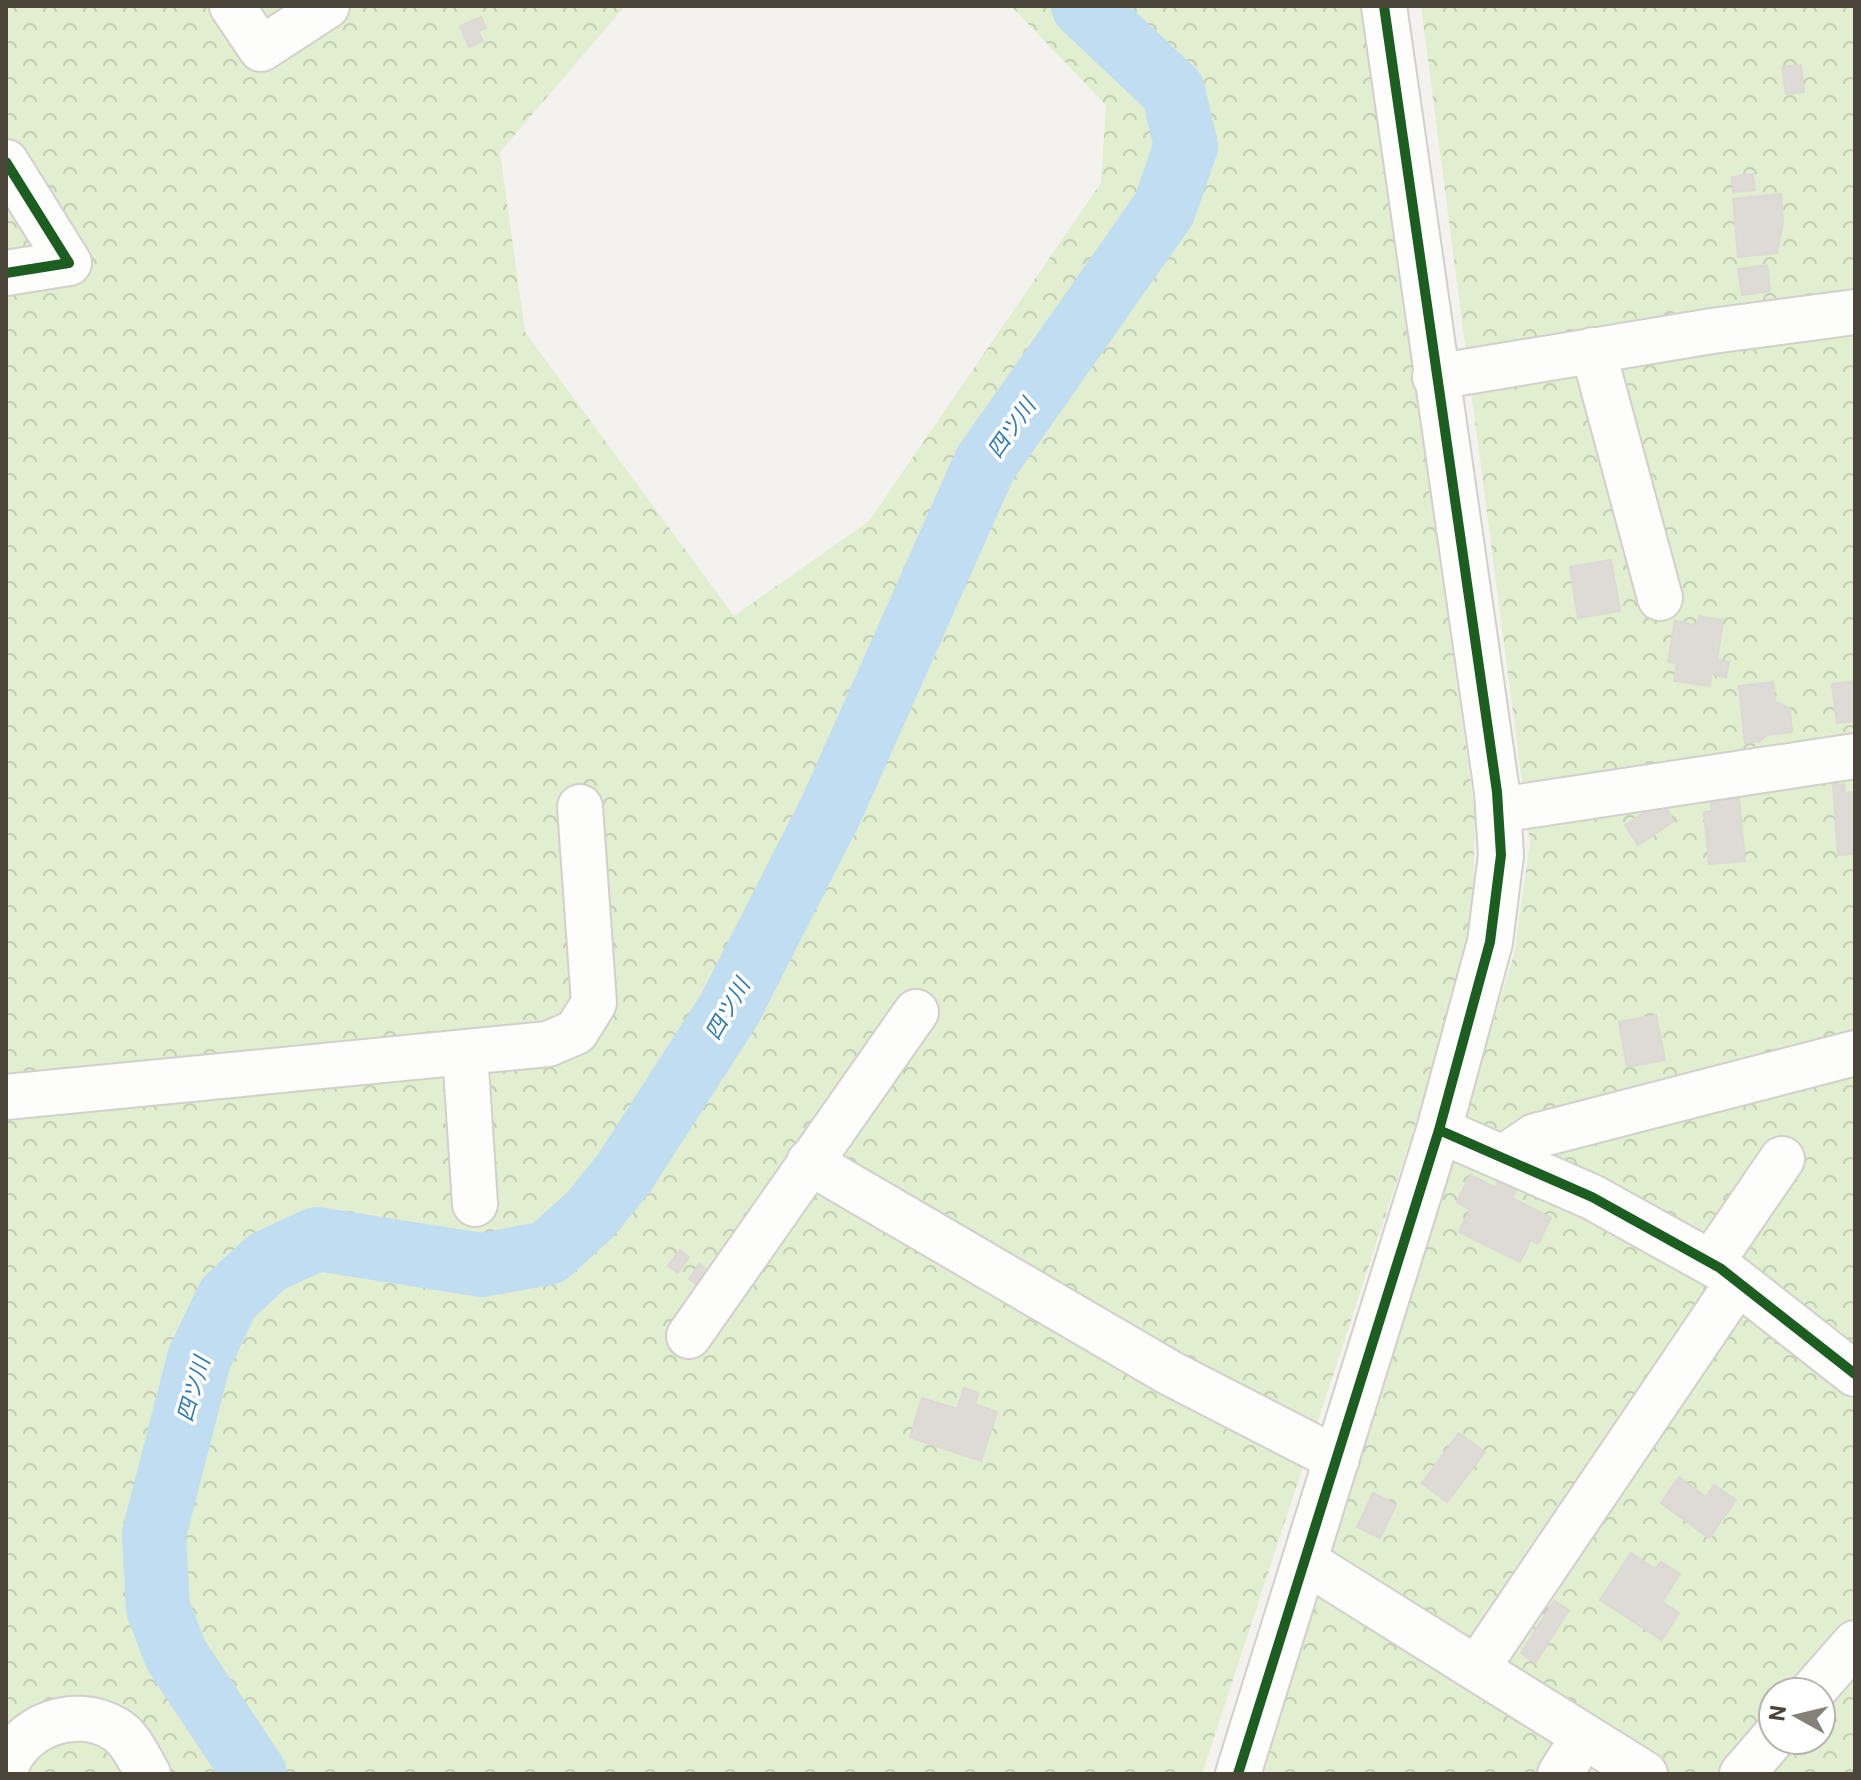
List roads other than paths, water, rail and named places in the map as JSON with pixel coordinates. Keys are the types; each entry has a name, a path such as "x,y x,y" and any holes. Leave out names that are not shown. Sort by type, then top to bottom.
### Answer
{"street":[{"path":"232,6 261,49 327,6"},
{"path":"1238,1774 1439,1130 1490,942 1501,855 1499,810 1384,6"},
{"path":"6,162 69,263 6,273"},
{"path":"1435,377 1593,350 1855,312"},
{"path":"1593,350 1660,598"},
{"path":"1499,810 1855,756"},
{"path":"6,1097 548,1044 576,1032 594,1003 580,807"},
{"path":"689,1336 916,1012"},
{"path":"465,1052 475,1204"},
{"path":"1504,1157 1535,1136 1855,1053"},
{"path":"1439,1130 1592,1197 1724,1272 1855,1374"},
{"path":"1477,1668 1724,1272 1782,1159"},
{"path":"809,1162 1170,1373 1337,1459"},
{"path":"1306,1562 1645,1774"},
{"path":"1826,1676 1855,1643"},
{"path":"6,1767 23,1736 63,1719 90,1721 116,1729 136,1752 148,1774"},
{"path":"1560,1774 1583,1737"},
{"path":"1742,1774 1758,1756"}],"waterway":[{"name":"四ツ川","path":"255,1774 176,1655 158,1608 154,1534 199,1359 228,1298 267,1262 317,1239 482,1265 548,1253 591,1214 624,1173 729,1010 831,810 985,464 1164,209 1186,146 1173,91 1083,6"}]}
